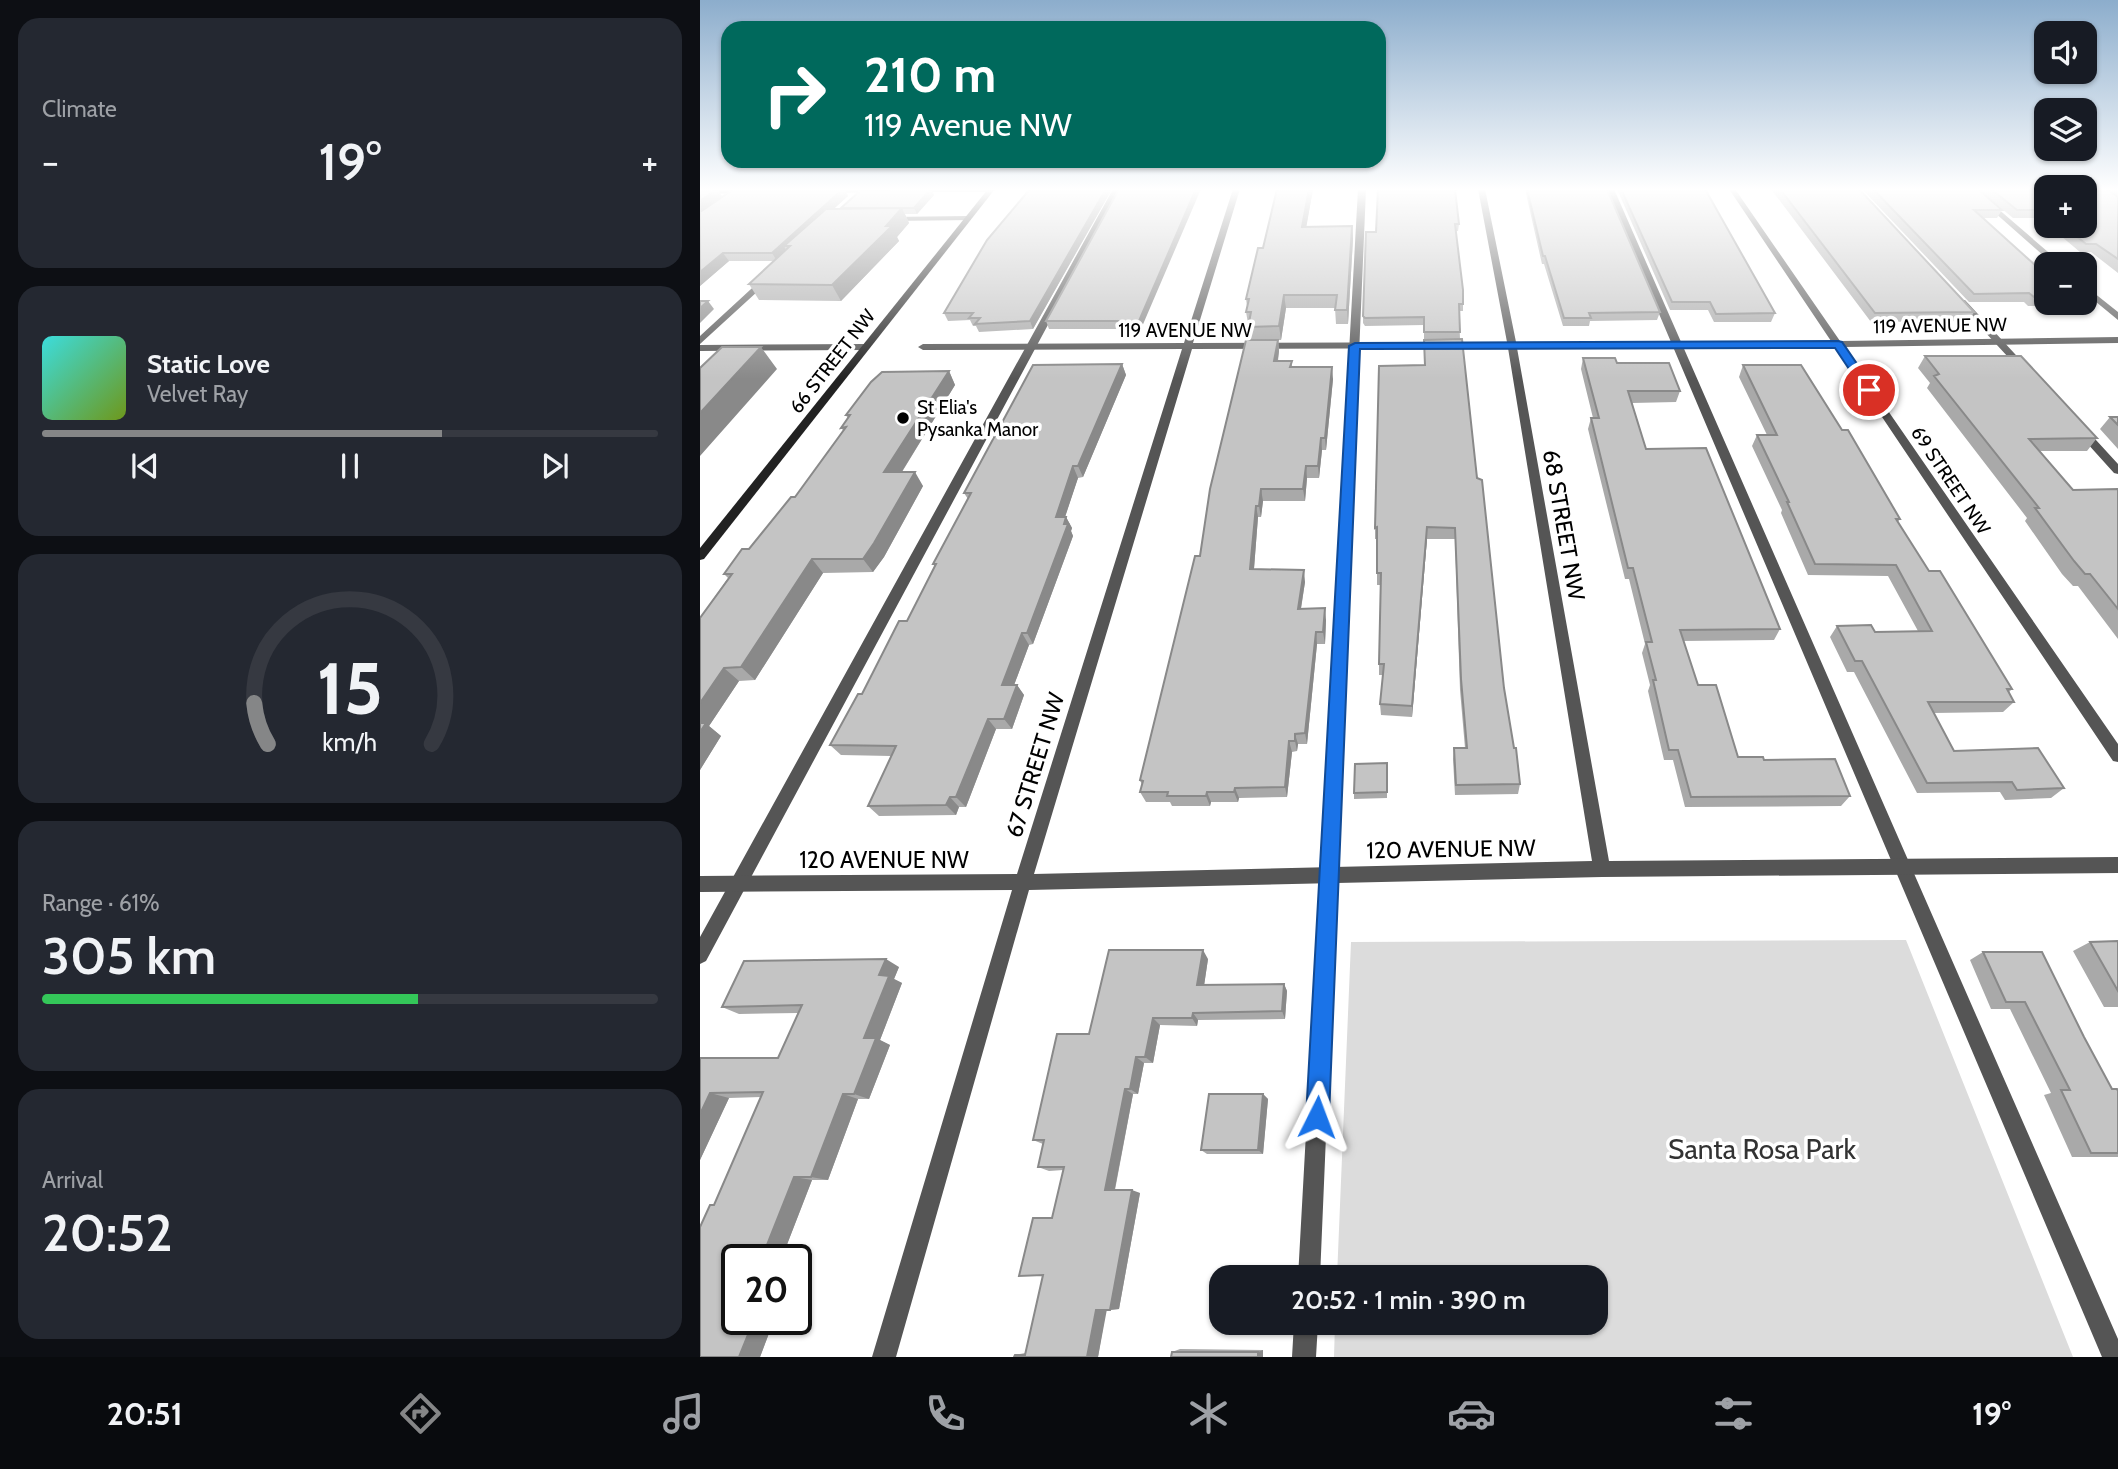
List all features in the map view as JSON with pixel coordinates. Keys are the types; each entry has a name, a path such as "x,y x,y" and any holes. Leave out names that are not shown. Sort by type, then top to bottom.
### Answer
{"main road":[{"name":"66 STREET NW","path":"700,556 941,252"}],"street":[{"path":"700,955 1083,252"},
{"name":"67 STREET NW","path":"884,1357 1023,882 1216,252"},
{"path":"1310,1265 1359,252"},
{"name":"68 STREET NW","path":"1494,252 1602,869"},
{"path":"1636,252 2114,1357"},
{"name":"69 STREET NW","path":"1775,252 2118,756"},
{"path":"700,341 775,271"},
{"path":"1955,294 2036,382"},
{"path":"2097,298 2118,317"},
{"name":"119 AVENUE NW","path":"923,347 1187,348 2118,340"},
{"path":"700,348 865,347"},
{"path":"2073,421 2118,471"},
{"name":"120 AVENUE NW","path":"700,884 1023,882 1602,869 2118,865"},
{"path":"1304,1357 1305,1335"}],"green space":[{"name":"Santa Rosa Park","path":"1906,940 2073,1357 1334,1357 1335,1335 1608,1335 1608,1265 1338,1265 1351,942"}],"building":[{"path":"700,252 773,252 723,253 700,272"},
{"path":"783,252 865,252 832,285 749,284"},
{"path":"980,252 1070,252 1030,321 975,324 980,318 969,318 973,313 944,313"},
{"path":"1084,252 1169,252 1139,321 1046,321"},
{"path":"1257,252 1350,252 1347,310 1335,310 1337,295 1284,295 1279,326 1248,327 1251,312 1246,312 1249,299 1246,299"},
{"path":"1365,252 1458,252 1463,290 1463,304 1459,304 1460,332 1424,332 1424,317 1363,316"},
{"path":"1542,252 1634,252 1660,312 1589,313 1591,318 1564,318"},
{"path":"1650,252 1741,252 1775,313 1716,314 1710,302 1672,302"},
{"path":"1829,252 1918,252 1974,312 1875,313"},
{"path":"1934,252 2021,252 2034,264 2034,297 2029,293 1974,294"},
{"path":"2108,252 2118,252 2118,259"},
{"path":"1462,339 1477,478 1482,480 1504,688 1520,784 1456,785 1454,748 1467,748 1461,679 1455,528 1427,527 1412,706 1380,704 1384,664 1379,664 1381,573 1377,573 1377,527 1375,528 1379,366 1425,365 1424,340"},
{"path":"1246,340 1278,340 1274,361 1292,361 1290,367 1332,367 1325,438 1321,438 1318,466 1306,466 1303,489 1261,489 1259,506 1256,506 1250,569 1304,570 1298,609 1325,608 1323,632 1316,632 1305,733 1295,734 1295,741 1289,741 1285,787 1235,788 1234,792 1207,792 1206,796 1167,796 1168,792 1140,792 1143,781 1140,780 1195,556 1200,556 1210,489"},
{"path":"722,347 761,347 700,413 700,368"},
{"path":"1925,356 2021,356 2097,438 2029,439 2073,490 2118,489 2118,609 2090,574 2085,574 2074,561 2035,508 2039,508 1934,376 1939,374"},
{"path":"1583,358 1615,358 1617,363 1669,363 1680,391 1628,391 1646,449 1706,448 1780,629 1680,630 1698,685 1716,685 1738,757 1763,757 1764,760 1835,759 1850,796 1691,797 1678,750 1669,750 1646,642 1652,642 1633,568 1628,568 1591,418 1599,418"},
{"path":"1122,364 1078,466 1073,466 1056,517 1066,517 1064,524 1068,524 1027,633 1022,633 1002,685 1017,685 1004,719 988,719 956,797 950,797 946,805 868,806 896,746 830,745 858,694 862,694 899,621 907,621 936,564 933,564 971,493 964,493 1033,365"},
{"path":"1743,365 1801,365 1842,430 1848,430 1900,519 1896,519 1929,571 1940,571 2012,689 2007,689 2014,702 1928,702 1954,751 2038,748 2064,788 2017,790 2012,782 1927,783 1862,661 1855,661 1837,626 1871,625 1875,632 1932,631 1896,565 1815,564 1757,435 1777,435"},
{"path":"949,371 884,472 915,472 863,559 812,559 741,667 724,668 700,703 700,618 732,574 724,574 742,549 749,549 791,497 795,497 846,427 841,428 850,415 846,415 882,372"},
{"path":"2110,417 2118,417 2118,425"},
{"path":"1387,763 1387,792 1354,793 1355,764"},
{"path":"2118,941 2118,991 2090,942"},
{"path":"1109,950 1203,950 1197,985 1284,984 1282,1011 1193,1013 1192,1018 1153,1018 1145,1057 1136,1057 1130,1089 1125,1089 1105,1190 1132,1190 1110,1310 1096,1310 1087,1357 1014,1357 1025,1355 1043,1275 1019,1276 1033,1218 1052,1218 1064,1167 1038,1167 1044,1140 1033,1140 1057,1034 1089,1034"},
{"path":"1983,952 2042,952 2112,1089 2118,1091 2118,1153 2091,1153 2061,1090 2070,1090 2025,1002 2006,1002"},
{"path":"886,959 879,975 889,976 864,1038 876,1038 854,1094 843,1094 811,1177 794,1177 767,1244 721,1244 721,1335 748,1335 739,1357 700,1357 700,1227 710,1205 714,1205 763,1092 710,1093 700,1114 700,1058 778,1058 802,1005 722,1007 744,961"},
{"path":"1209,1094 1263,1094 1258,1150 1201,1150"},
{"path":"1172,1352 1258,1352 1258,1357 1171,1357"}],"place":[{"name":"St Elia's Pysanka Manor","path":"903,418"}],"route":[{"path":"1317,1117 1355,346 1838,344 1869,390"}]}
